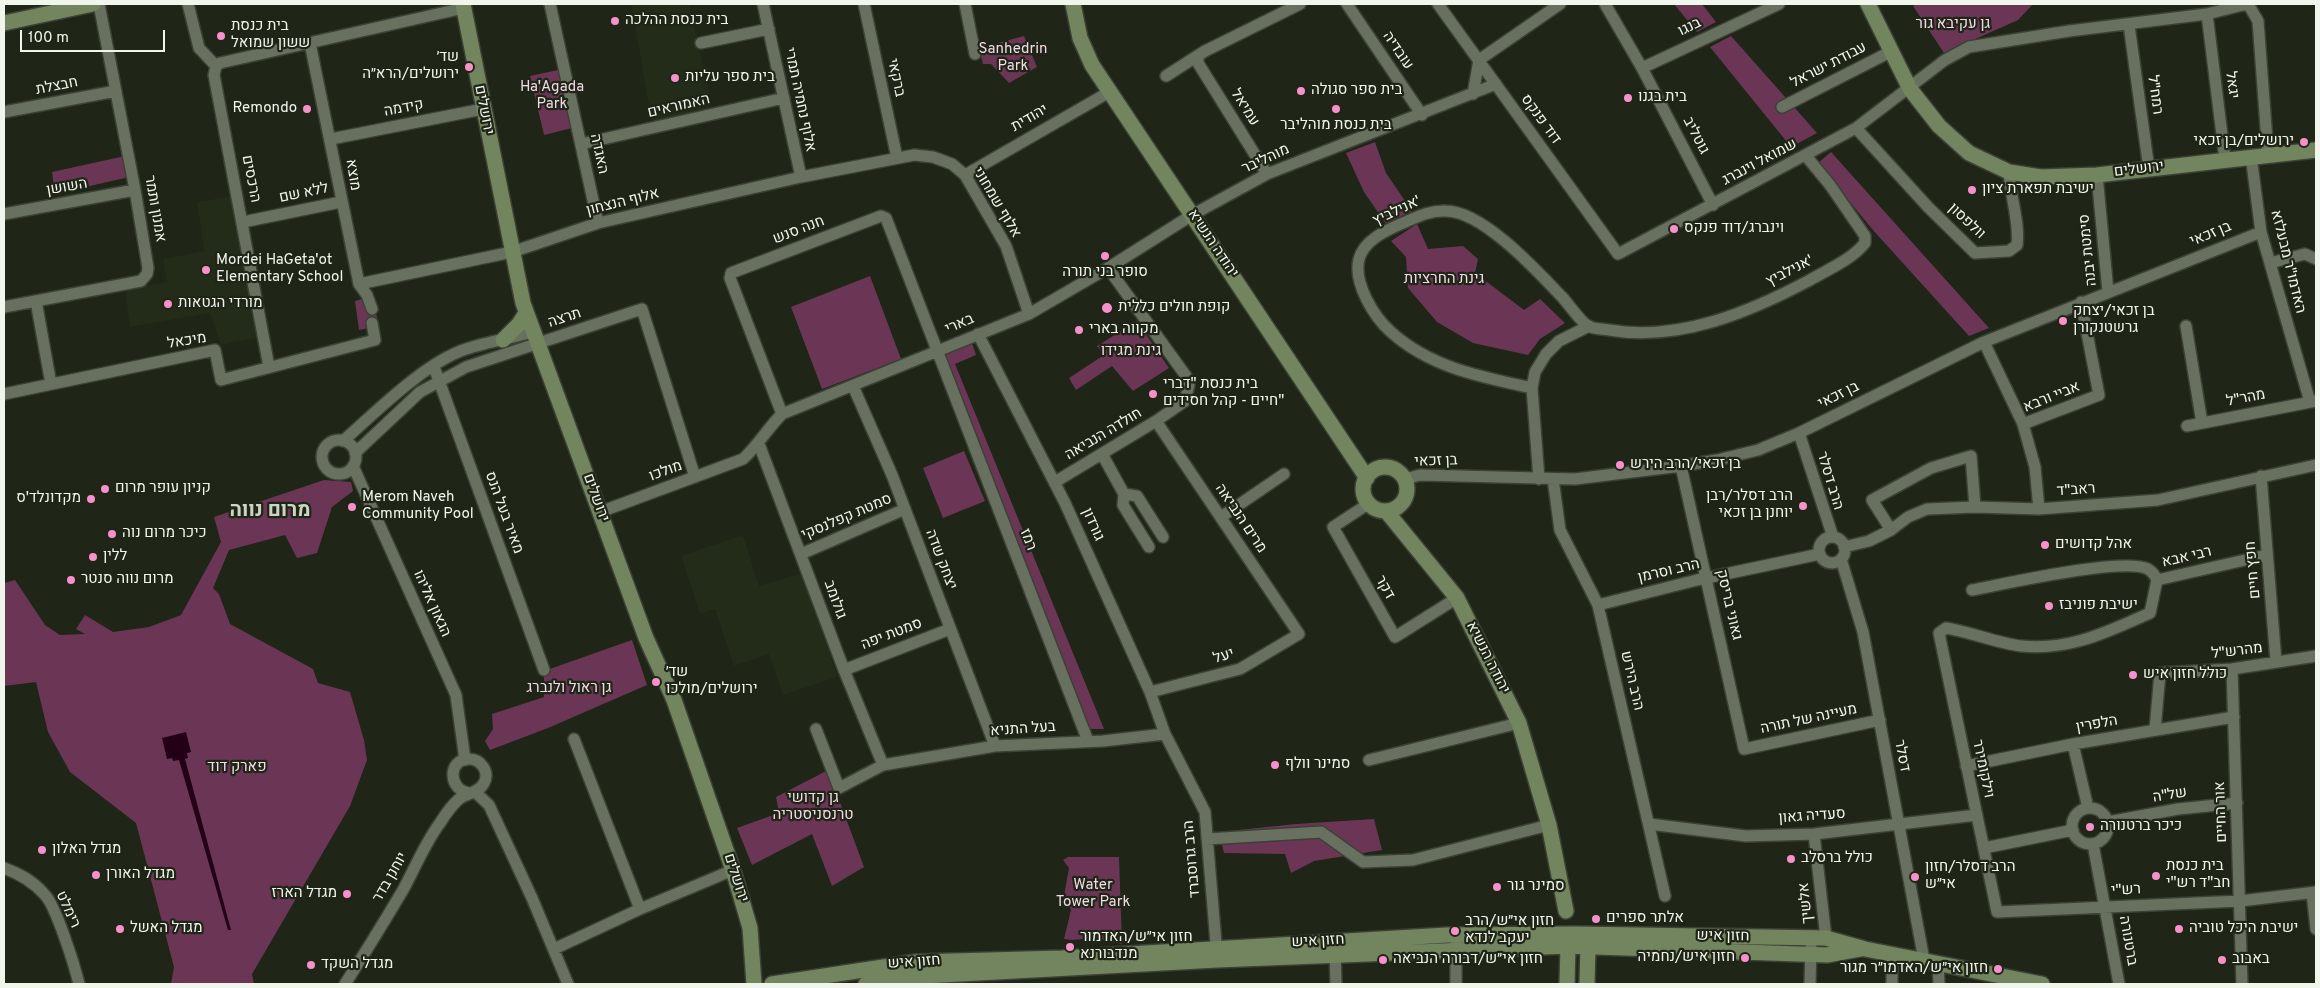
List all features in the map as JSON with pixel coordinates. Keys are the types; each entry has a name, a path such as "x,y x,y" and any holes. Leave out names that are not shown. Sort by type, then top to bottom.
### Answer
{"street":[{"path":"4,23 52,8 93,4"},
{"name":"אמנון ותמר","path":"4,308 141,281 148,268 136,190 99,4"},
{"path":"188,4 198,48 216,66 220,62 310,43 463,6"},
{"name":"האגדה","path":"550,4 598,223"},
{"name":"אלוף נחמיה תמרי","path":"763,4 801,177"},
{"name":"ברקאי","path":"864,4 897,158"},
{"path":"964,4 975,54"},
{"name":"יהודה הנשיא","path":"1073,4 1086,52 1367,478"},
{"path":"1166,76 1205,51 1300,4"},
{"name":"עובדיה","path":"1347,4 1422,115"},
{"name":"דוד פנקס","path":"1438,4 1618,254"},
{"path":"1473,94 1479,60 1560,4"},
{"name":"גוטליב","path":"1605,4 1642,68 1713,205"},
{"name":"בנגו","path":"1642,68 1779,4"},
{"name":"ירושלים","path":"1868,4 1890,52 1910,89 1939,126 1969,153 2009,172 2041,177 2097,175 2316,150"},
{"path":"2248,4 2258,21 2268,154"},
{"name":"שמואל וינברג","path":"1618,254 1856,128 1910,89 1945,60 1969,47 2069,31 2207,14 2248,4"},
{"name":"ירושלים","path":"463,6 526,313 646,638 674,700 733,870 750,928 754,984"},
{"name":"יגאל","path":"2207,14 2225,159"},
{"name":"רמח\"ל","path":"2128,25 2149,169"},
{"path":"701,42 769,29"},
{"name":"מוצא","path":"310,43 359,284 367,295 372,309"},
{"name":"עבודת ישראל","path":"1782,106 1890,52"},
{"name":"עמיאל","path":"1198,57 1198,63 1267,174"},
{"name":"הרכסים","path":"216,66 214,75 269,367"},
{"name":"מוהליבר","path":"1192,215 1267,174 1344,142 1422,115 1496,84"},
{"name":"חבצלת","path":"4,112 116,91"},
{"name":"יהודית","path":"965,175 1111,91"},
{"name":"האמוראים","path":"581,144 784,98"},
{"name":"קידמה","path":"331,139 483,109"},
{"name":"וולפסון","path":"1856,128 1928,207 1976,253 2009,251 2017,245 2018,235 2010,193 2009,172"},
{"name":"אלוף שמחוני","path":"897,158 914,155 933,157 952,164 965,175 1006,246 1029,314"},
{"name":"אנילביץ'","path":"1532,388 1475,376 1432,360 1398,338 1375,316 1366,299 1361,282 1359,260 1371,241 1382,233 1426,213 1446,210 1464,213 1491,230 1589,326 1623,332 1655,332 1726,319 1785,293 1840,264 1865,243 1865,236 1830,185 1806,156"},
{"name":"האדמו\"ר מבעלזא","path":"2251,156 2261,232 2313,402"},
{"name":"אלוף הנצחון","path":"359,284 512,252 598,223 801,177 897,158"},
{"name":"סימטת יבנה","path":"2097,175 2108,292"},
{"name":"השושן","path":"4,214 136,190"},
{"name":"ללא שם","path":"243,222 341,202"},
{"name":"בארי","path":"743,459 759,444 770,426 782,414 1029,314 1108,268 1192,215"},
{"name":"חנה סנש","path":"782,414 730,278 731,273 882,216 886,218 937,350"},
{"name":"בן זכאי","path":"1405,479 1420,475 1575,479 1681,466 1758,450 1799,433 1984,342 2261,232"},
{"path":"2270,263 2305,254 2316,259"},
{"name":"חולדה הנביאה","path":"1055,482 1156,422 1185,401 1189,394 1190,385 1186,376 1108,268"},
{"path":"36,301 51,384"},
{"name":"אביי ורבא","path":"2039,509 2034,467 2023,424 2099,395 2081,302"},
{"name":"תרצה","path":"355,453 420,392 466,367 535,338 642,310 695,477"},
{"path":"503,340 519,324 526,313"},
{"name":"מיכאל","path":"4,394 214,350 221,380 375,340 372,323"},
{"path":"1539,479 1532,388 1535,372 1546,354 1560,341 1589,326"},
{"path":"2186,326 2202,423"},
{"name":"גורדון","path":"978,334 1055,482 1150,692 1164,734"},
{"name":"תרצה","path":"343,441 404,388 434,367 465,349 503,340 535,338"},
{"path":"1984,342 2023,424"},
{"name":"רמז","path":"937,350 1088,741"},
{"name":"מאיר בעל הנס","path":"434,367 544,670"},
{"name":"יצחק שדה","path":"853,386 905,509 995,746"},
{"name":"מהר\"ל","path":"2187,426 2313,402"},
{"name":"מרים הנביאה","path":"1156,422 1300,634"},
{"name":"הרב דסלר","path":"1799,433 1833,537"},
{"path":"336,440 351,445 355,453 353,466 344,473 338,474 332,472 325,465 322,455 327,446 336,440"},
{"name":"גולומב","path":"759,444 844,670 883,765"},
{"path":"1102,454 1124,494 1123,505 1149,548"},
{"path":"1891,530 1872,500 1931,468 1971,456 1976,507"},
{"name":"מולכו","path":"600,512 743,459"},
{"name":"ראב\"ד","path":"1844,547 1870,541 1891,530 1908,517 1927,509 1976,507 2039,509 2158,500 2316,465"},
{"name":"הגאון אליהו","path":"353,466 456,695 465,760"},
{"name":"גאוני בריסק","path":"1681,466 1744,750"},
{"path":"1386,467 1400,473 1405,479 1407,493 1405,500 1394,510 1386,512 1368,504 1363,491 1367,478 1372,472 1386,467"},
{"path":"1221,517 1284,474"},
{"name":"חפץ חיים","path":"2261,476 2276,662"},
{"name":"הרב הירש","path":"1553,479 1560,530 1598,605 1665,896"},
{"path":"1124,494 1137,496 1163,537"},
{"name":"דקר","path":"1368,504 1333,527 1395,637 1457,598"},
{"name":"סמטת קפלנסקי","path":"801,554 905,509"},
{"name":"יהודה הנשיא","path":"1386,512 1457,598 1520,723 1549,825 1566,911"},
{"path":"1833,537 1840,540 1844,547 1841,559 1829,562 1822,558 1819,550 1821,542 1833,537"},
{"name":"הרב וסרמן","path":"1598,605 1790,559 1820,554"},
{"name":"רבי אבא","path":"1972,590 2065,572 2126,566 2147,568 2154,573 2157,580 2267,555"},
{"name":"דסלר","path":"1841,559 1863,632 1899,824 1931,962 1939,984"},
{"name":"וילקומירר","path":"1997,912 1939,633 1942,629 1946,628 2021,646 2065,646 2111,630 2150,613 2157,580"},
{"name":"סמטת יפה","path":"844,670 950,629"},
{"name":"יעל","path":"1150,692 1240,669 1300,634"},
{"name":"מהרש\"ל","path":"2155,730 2160,673 2232,669 2276,662 2316,660"},
{"name":"אור החיים","path":"2232,669 2242,984"},
{"name":"הלפרין","path":"1966,766 2074,744 2234,717"},
{"name":"מעיינה של תורה","path":"1744,750 1880,720"},
{"path":"1369,760 1520,723"},
{"name":"בעל התניא","path":"816,729 839,788 883,765 995,746 1088,741 1164,734"},
{"name":"הרב גרוסברד","path":"1164,734 1205,812 1216,954"},
{"path":"574,739 640,909"},
{"path":"2074,744 2088,808"},
{"path":"473,792 484,784 486,778 484,768 475,760 465,760 455,766 452,778 456,787 461,791 473,792 489,805 568,984"},
{"name":"יוחנן בדר","path":"345,984 403,889 439,824 458,800 473,792"},
{"name":"של\"ה","path":"2108,822 2178,809 2237,802"},
{"path":"2088,808 2103,812 2108,822 2104,838 2094,844 2078,839 2072,830 2072,824 2077,813 2088,808"},
{"name":"סעדיה גאון","path":"1649,824 1746,836 1814,834 1977,815"},
{"path":"1207,839 1321,832 1363,862 1397,861 1413,860 1549,825"},
{"path":"1984,848 2072,830"},
{"name":"אלשיך","path":"1810,984 1811,954 1818,938 1814,834"},
{"name":"ברטנורה","path":"2094,844 2119,984"},
{"name":"רימלט","path":"4,868 24,875 47,896 75,967 79,984"},
{"path":"554,949 640,909 733,870"},
{"path":"2314,892 2316,929"},
{"name":"רש\"י","path":"1997,912 2240,901 2314,892"},
{"name":"חזון איש","path":"772,984 916,962 1216,954 1456,942 1818,938 2042,984"},
{"path":"1567,984 1571,940 1588,946 1587,984"},
{"path":"1456,942 1456,984"},
{"name":"חזון איש","path":"1588,946 1811,954 1828,954 1865,949"},
{"path":"1335,949 1336,984"},
{"path":"1892,953 1892,984"},
{"name":"חזון איש","path":"866,984 1216,954"},
{"path":"916,962 918,980"}],"shaded area":[{"name":"בית ספר עליות","path":"631,4 689,4 713,110 652,121"},
{"name":"Mordei HaGeta'ot Elementary School","path":"233,196 260,337 221,345 210,313 130,327 125,289 167,282 163,259 204,251 197,202"},
{"path":"743,535 759,586 804,572 837,677 783,695 769,654 734,666 715,609 700,614 681,556"},
{"path":"186,732 191,752 187,753 188,758 185,759 231,930 228,930 179,760 167,759 162,738"}],"green space":[{"path":"1674,4 1702,4 1716,22 1697,32"},
{"name":"גן עקיבא גור","path":"1917,4 2033,4 2018,20 1944,53 1913,6"},
{"name":"Sanhedrin Park","path":"1024,36 1037,67 1009,83 991,64 983,64 979,48"},
{"path":"1731,36 1817,133 1791,147 1710,47"},
{"name":"Ha'Agada Park","path":"563,69 576,127 544,135 530,76"},
{"path":"1375,142 1386,173 1412,211 1386,224 1364,192 1346,153"},
{"path":"1831,152 1989,328 1969,336 1872,229 1818,163"},
{"path":"125,156 129,177 55,194 52,172"},
{"name":"גינת החרציות","path":"1417,224 1428,249 1463,246 1478,259 1475,273 1524,310 1540,299 1565,323 1540,339 1528,355 1473,343 1437,322 1408,288 1406,257 1391,241"},
{"path":"870,276 901,359 822,389 791,307"},
{"path":"372,296 379,326 359,330 355,301"},
{"name":"גינת מגידו","path":"1137,321 1169,368 1133,391 1112,366 1076,390 1069,378 1104,355 1097,346"},
{"path":"972,343 976,355 955,364 1104,729 1088,729 942,356"},
{"path":"964,451 985,501 943,518 923,468"},
{"name":"פארק דוד","path":"324,480 351,482 353,491 332,507 317,553 297,558 285,535 229,550 213,588 219,594 230,624 313,669 318,683 350,692 364,740 367,760 350,806 252,974 254,984 171,984 174,967 136,823 70,772 48,732 36,682 4,686 4,583 15,580 45,625 60,635 85,634 76,629 85,615 113,632 149,627 181,615 221,542 214,517"},
{"name":"גן ראול ולנברג","path":"632,640 647,685 548,728 490,750 485,741 493,729 492,714 544,697 544,671"},
{"name":"גן קדושי טרנסניסטריה","path":"828,770 864,867 832,886 812,834 752,865 737,828 779,813 776,797"},
{"path":"1374,819 1382,850 1314,861 1291,873 1285,854 1224,853 1219,832 1296,824"},
{"name":"Water Tower Park","path":"1068,857 1119,857 1122,944 1093,938 1064,939 1071,910 1064,896 1069,868 1063,860"}],"place":[{"name":"בית כנסת ההלכה","path":"615,21"},
{"name":"בית כנסת ששון שמואל","path":"221,36"},
{"name":"שד׳ ירושלים/הרא״ה","path":"469,67"},
{"name":"בית ספר עליות","path":"675,78"},
{"name":"בית ספר סגולה","path":"1301,91"},
{"name":"בית בגנו","path":"1628,98"},
{"name":"Remondo","path":"307,109"},
{"name":"בית כנסת מוהליבר","path":"1336,109"},
{"name":"ירושלים/בן זכאי","path":"2304,142"},
{"name":"ישיבת תפארת ציון","path":"1972,190"},
{"name":"וינברג/דוד פנקס","path":"1674,229"},
{"name":"סופר בני תורה","path":"1105,256"},
{"name":"Mordei HaGeta'ot Elementary School","path":"206,270"},
{"name":"מורדי הגטאות","path":"168,304"},
{"name":"קופת חולים כללית","path":"1107,308"},
{"name":"בן זכאי/יצחק גרשטנקורן","path":"2063,321"},
{"name":"מקווה בארי","path":"1079,330"},
{"name":"בית כנסת \"דברי חיים - קהל חסידים\"","path":"1153,394"},
{"name":"בן זכאי/הרב הירש","path":"1620,465"},
{"name":"קניון עופר מרום","path":"105,489"},
{"name":"מקדונלד'ס","path":"91,499"},
{"name":"הרב דסלר/רבן יוחנן בן זכאי","path":"1803,506"},
{"name":"Merom Naveh Community Pool","path":"352,507"},
{"name":"כיכר מרום נוה","path":"112,534"},
{"name":"אהל קדושים","path":"2045,545"},
{"name":"ללין","path":"93,557"},
{"name":"מרום נווה סנטר","path":"71,580"},
{"name":"ישיבת פוניבז","path":"2049,606"},
{"name":"כולל חזון איש","path":"2133,675"},
{"name":"שד׳ ירושלים/מולכו","path":"656,682"},
{"name":"סמינר וולף","path":"1275,765"},
{"name":"כיכר ברטנורה","path":"2090,827"},
{"name":"מגדל האלון","path":"42,850"},
{"name":"כולל ברסלב","path":"1791,859"},
{"name":"מגדל האורן","path":"96,875"},
{"name":"בית כנסת חב\"ד רש\"י","path":"2156,876"},
{"name":"הרב דסלר/חזון אי״ש","path":"1915,877"},
{"name":"סמינר גור","path":"1497,887"},
{"name":"מגדל הארז","path":"347,894"},
{"name":"אלתר ספרים","path":"1596,919"},
{"name":"מגדל האשל","path":"120,929"},
{"name":"ישיבת היכל טוביה","path":"2179,929"},
{"name":"חזון אי״ש/הרב יעקב לנדא","path":"1455,931"},
{"name":"חזון אי״ש/האדמור מנדבורנא","path":"1070,947"},
{"name":"חזון איש/נחמיה","path":"1745,958"},
{"name":"חזון אי״ש/דבורה הנביאה","path":"1383,960"},
{"name":"באבוב","path":"2222,960"},
{"name":"מגדל השקד","path":"311,965"},
{"name":"חזון אי״ש/האדמו״ר מגור","path":"1998,969"}],"district":[{"name":"מרום נווה","path":"270,512"}]}
